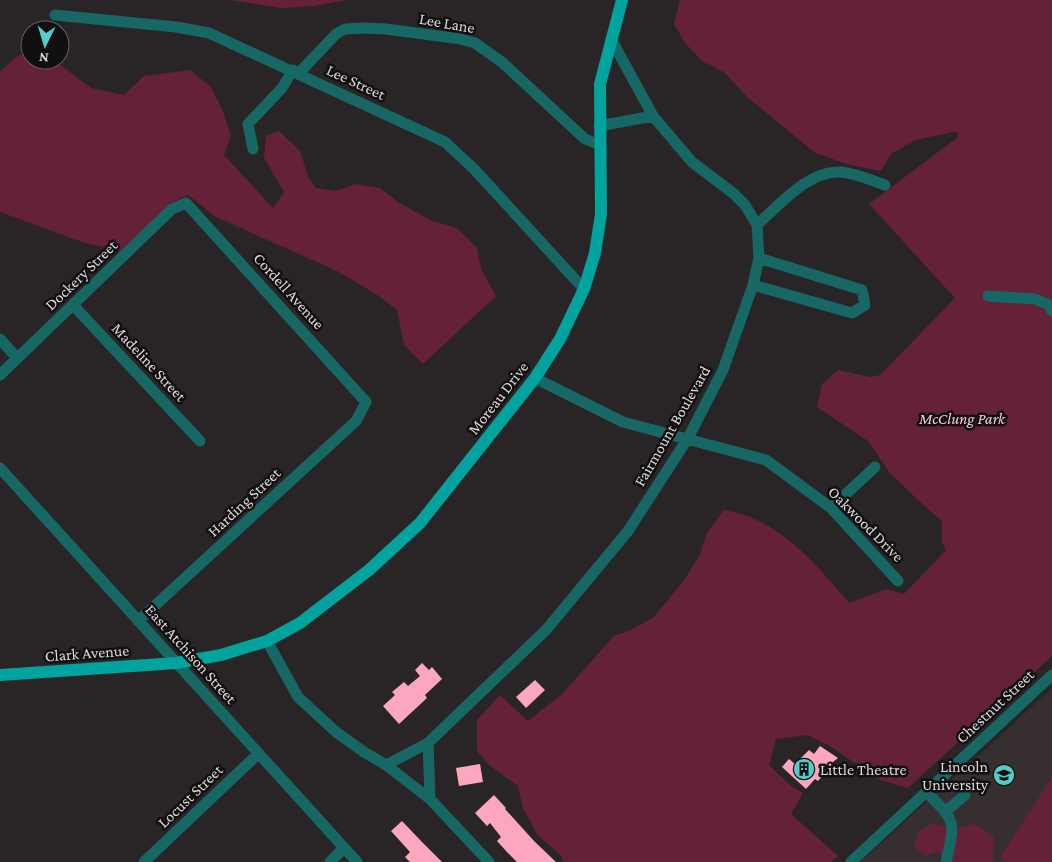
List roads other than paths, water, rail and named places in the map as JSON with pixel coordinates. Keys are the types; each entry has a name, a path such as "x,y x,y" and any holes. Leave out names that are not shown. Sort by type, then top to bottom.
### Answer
{"main road":[{"name":"Moreau Drive","path":"176,663 221,655 267,640 300,624 369,570 420,523 535,378 560,339 584,289 595,253 601,214 600,84 622,0"},
{"name":"Clark Avenue","path":"0,675 176,663"}],"street":[{"name":"Lee Street","path":"55,15 176,26 209,33 445,142 475,170 584,289"},
{"name":"Lee Lane","path":"252,149 248,124 296,72 336,34 345,29 363,28 386,29 475,42 503,63 585,139 600,145"},
{"name":"Fairmount Boulevard","path":"386,765 428,743 546,630 628,531 688,438 724,370 752,285 759,258 757,225 745,205 733,193 692,162 653,116 611,39"},
{"path":"599,126 653,116"},
{"path":"757,225 809,179 827,173 851,174 885,185"},
{"name":"Dockery Street","path":"0,375 172,209 186,203"},
{"name":"Cordell Avenue","path":"186,203 366,402"},
{"path":"752,285 852,313 864,305 862,290 759,258"},
{"path":"988,296 1035,299 1049,305 1052,311"},
{"name":"Madeline Street","path":"73,305 200,441"},
{"path":"0,339 17,358"},
{"name":"Oakwood Drive","path":"535,378 623,422 766,460 831,508 898,581"},
{"name":"Harding Street","path":"138,620 356,421 366,402"},
{"path":"831,508 875,467"},
{"name":"East Atchison Street","path":"0,468 357,862"},
{"path":"267,640 298,697 336,732 386,765 430,799 490,862"},
{"name":"Chestnut Street","path":"851,862 1052,675"},
{"path":"428,743 430,799"},
{"name":"Locust Street","path":"144,862 258,754"},
{"path":"926,792 946,811 952,825 946,862"},
{"path":"946,811 965,795"},
{"path":"330,862 344,848"}],"place":[{"name":"Little Theatre","path":"804,769"},
{"name":"Lincoln University","path":"1004,775"}],"park label":[{"name":"McClung Park","path":"962,418"}]}
